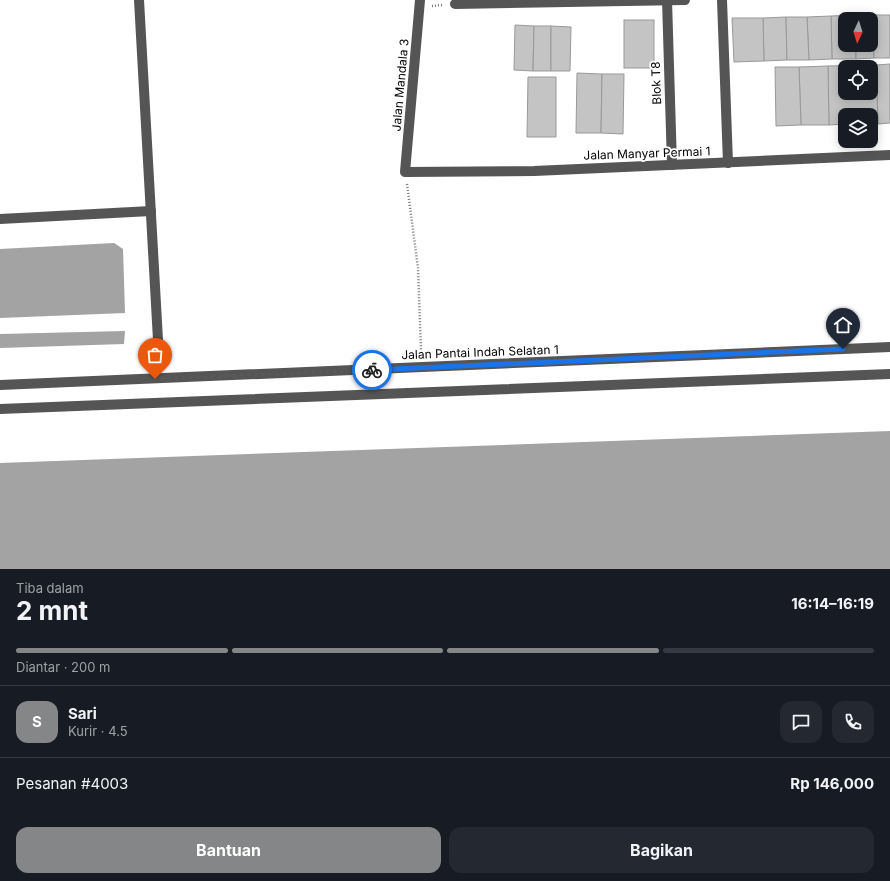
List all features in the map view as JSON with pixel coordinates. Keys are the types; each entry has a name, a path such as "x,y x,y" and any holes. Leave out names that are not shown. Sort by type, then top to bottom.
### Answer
{"street":[{"path":"139,0 158,340"},
{"name":"Blok T8","path":"667,0 672,165"},
{"path":"455,4 685,0"},
{"path":"722,0 728,163"},
{"name":"Jalan Mandala 3","path":"405,172 420,4"},
{"name":"Jalan Manyar Permai 1","path":"405,172 534,171 890,155"},
{"path":"0,219 151,211"},
{"name":"Jalan Pantai Indah Selatan 1","path":"0,385 890,347"},
{"path":"0,409 890,374"}],"path":[{"path":"420,4 455,4"},
{"path":"405,172 418,268 421,350"}],"shaded area":[{"path":"114,243 123,249 125,313 0,318 0,249"},
{"path":"125,331 124,344 0,348 0,334"},
{"path":"890,431 890,569 0,569 0,463"}],"building":[{"path":"878,15 890,15 890,58 874,58 874,52 878,52"},
{"path":"831,16 838,16 838,52 856,52 856,59 832,59"},
{"path":"831,16 832,59 809,60 807,17"},
{"path":"786,17 787,60 764,61 763,18"},
{"path":"786,17 807,17 809,60 787,60"},
{"path":"732,18 763,18 764,61 734,62"},
{"path":"624,20 654,20 654,68 624,68"},
{"path":"515,25 534,26 533,71 514,70"},
{"path":"534,26 551,26 551,71 533,71"},
{"path":"551,26 571,27 570,71 551,71"},
{"path":"856,52 874,52 874,58 856,59"},
{"path":"890,64 890,123 878,124 878,65"},
{"path":"828,66 838,66 838,100 877,100 877,108 838,108 838,124 829,125"},
{"path":"828,66 829,125 801,125 799,67"},
{"path":"775,67 799,67 801,125 776,126"},
{"path":"577,73 602,74 601,133 576,133"},
{"path":"602,74 624,74 623,134 601,133"},
{"path":"528,77 556,77 556,137 527,137"}],"way so far":[{"path":"155,379 372,370"}],"route":[{"path":"372,370 843,349"}]}
